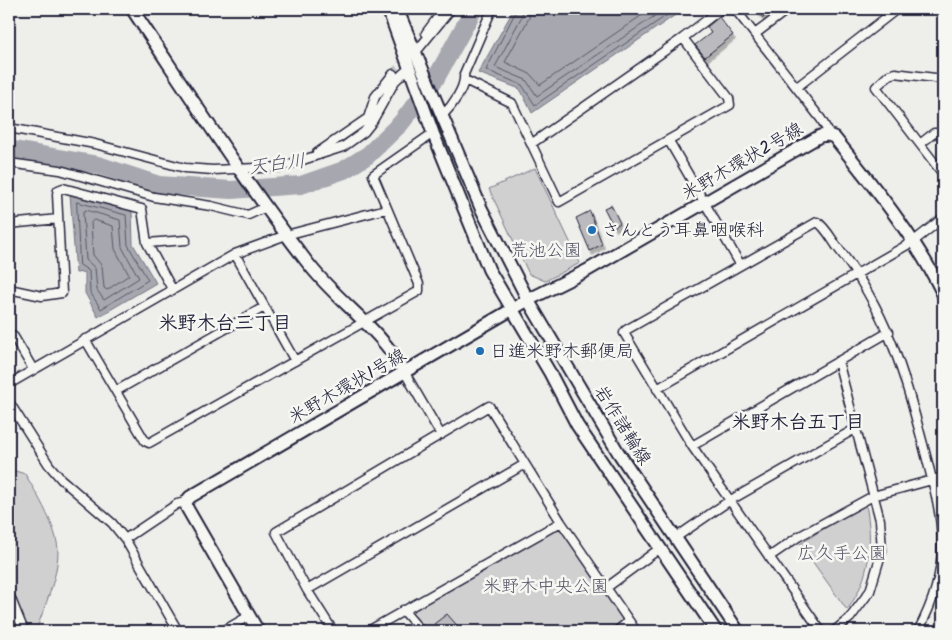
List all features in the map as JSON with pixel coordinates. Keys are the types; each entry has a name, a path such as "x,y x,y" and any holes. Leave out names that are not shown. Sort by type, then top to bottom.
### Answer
{"street":[{"path":"132,9 286,235 315,272 366,321 396,356 441,435"},
{"path":"388,9 433,133 489,270 550,373 577,425 716,631"},
{"name":"岩作諸輪線","path":"398,9 481,208 528,300 608,436 738,631"},
{"path":"426,33 444,9"},
{"path":"416,52 451,9"},
{"path":"443,115 452,106 465,80 464,74 492,9"},
{"path":"531,144 683,38 721,9"},
{"path":"735,9 797,87 821,119 830,135"},
{"path":"755,34 788,9"},
{"path":"797,87 897,9"},
{"path":"465,80 509,101 559,202 730,105 729,98 683,38"},
{"path":"9,128 95,144 185,168 213,170 281,167 343,147 364,132 396,81 410,70"},
{"path":"943,80 895,73 876,87 943,174"},
{"path":"311,157 368,118 375,97 393,74"},
{"path":"85,339 145,441 153,442 366,321 420,288 373,175 433,133"},
{"path":"920,144 934,133 943,133"},
{"name":"米野木環状2号線","path":"528,300 586,271 820,136 830,135 834,137 882,197 914,241 943,293"},
{"path":"668,141 740,264"},
{"path":"9,163 60,170 154,197 211,206 248,215 265,205"},
{"path":"9,289 42,296 62,293 57,194 58,190 63,188 140,208 144,212 147,243 172,289"},
{"path":"9,384 235,254 286,235 386,209"},
{"path":"657,389 914,241 943,218"},
{"path":"9,224 58,220"},
{"path":"821,631 692,446 624,337 626,330 817,222 858,273 889,332 902,369 932,480 941,527 942,560 936,588 918,631"},
{"path":"147,243 186,240"},
{"path":"235,254 295,361"},
{"name":"米野木環状1号線","path":"186,503 197,493 528,300"},
{"path":"116,391 264,307"},
{"path":"692,446 889,332"},
{"path":"9,334 14,336 33,369"},
{"path":"834,631 860,606 875,581 882,551 880,520 838,361"},
{"path":"9,402 49,465 112,523 125,539 178,631"},
{"path":"333,631 276,536 278,529 489,406 561,522 636,631"},
{"path":"675,538 729,501 855,429"},
{"path":"307,590 525,464"},
{"path":"768,557 798,537 873,496 943,477"},
{"path":"125,539 177,504 186,503 258,631"},
{"path":"368,631 561,522"},
{"path":"606,588 659,549"},
{"path":"9,594 24,631"},
{"path":"403,610 421,631"},
{"path":"223,631 249,616"},
{"path":"617,631 629,621"}],"green space":[{"name":"荒池公園","path":"535,168 580,263 545,281 529,274 489,189"},
{"path":"9,469 25,474 51,522 57,543 56,572 36,631 9,631"},
{"name":"広久手公園","path":"862,504 866,504 868,518 868,559 861,585 847,610 800,544"},
{"name":"米野木中央公園","path":"556,528 561,530 622,617 621,623 610,631 426,631 412,615 413,610"}],"water":[{"path":"514,9 684,9 532,113 520,89 478,73"},
{"path":"70,194 132,211 133,244 156,283 98,317 85,293 85,272 76,273"}],"building":[{"path":"755,9 766,9 769,13 763,18"},
{"path":"719,17 733,35 705,57 695,45 711,33 707,27"},
{"path":"611,205 620,223 614,227 604,208"},
{"name":"さんとう耳鼻咽喉科","path":"590,211 602,244 590,251 576,218"},
{"path":"447,614 462,631 440,631 434,624"}],"waterway":[{"name":"天白川","path":"9,149 98,165 159,185 231,190 301,185 344,170 368,155 401,123 436,78 474,9"}],"tunnel":[{"path":"393,74 426,33"}],"place":[{"name":"さんとう耳鼻咽喉科","path":"592,230"},
{"name":"日進米野木郵便局","path":"480,351"}],"district":[{"name":"米野木台三丁目","path":"225,322"},
{"name":"米野木台五丁目","path":"798,421"}]}
